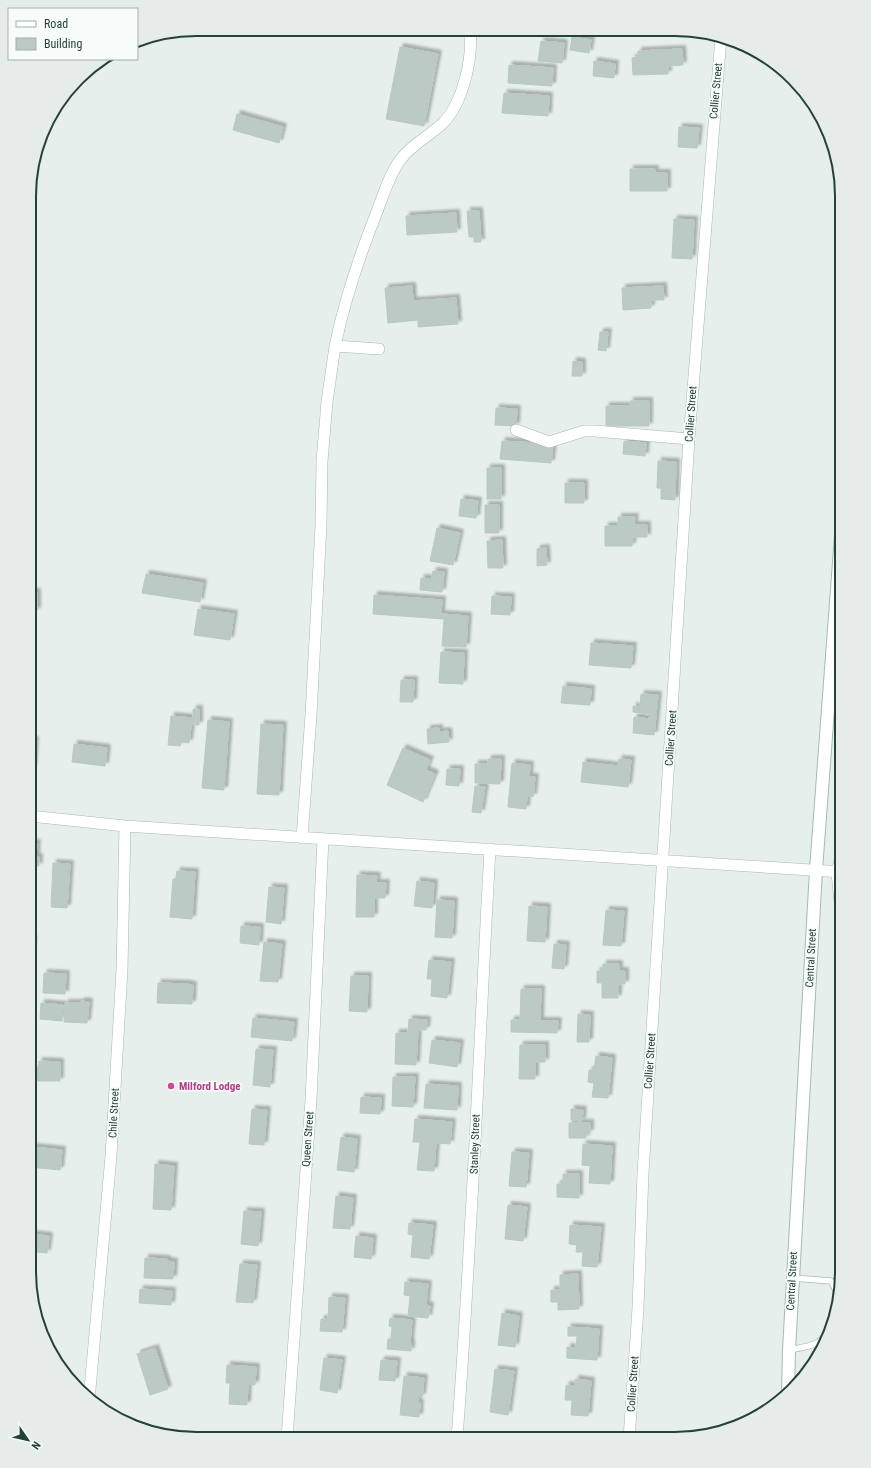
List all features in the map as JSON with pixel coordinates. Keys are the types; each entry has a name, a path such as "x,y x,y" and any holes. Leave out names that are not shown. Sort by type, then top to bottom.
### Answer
{"main road":[{"name":"Central Street","path":"788,1385 788,1350 816,870 835,616"}],"street":[{"path":"302,838 311,715 321,525 322,461 327,402 335,346 343,307 359,257 388,184 400,159 415,145 443,124 453,111 459,98 470,56 470,36"},
{"name":"Collier Street","path":"629,1432 638,1308 643,1173 689,439 720,42"},
{"path":"335,346 379,349"},
{"path":"516,430 548,442 584,431 595,430 689,439"},
{"path":"36,817 125,826 835,872"},
{"name":"Chile Street","path":"90,1392 111,1156 122,970 125,826"},
{"name":"Queen Street","path":"287,1432 310,1100 323,839"},
{"name":"Stanley Street","path":"457,1432 471,1252 490,849"}],"lane":[{"path":"793,1278 831,1281 835,1287"},
{"path":"788,1350 815,1345 820,1341"}],"building":[{"path":"572,37 591,40 589,53 570,50"},
{"path":"541,41 564,43 562,63 538,61"},
{"path":"400,47 438,54 424,126 386,119"},
{"path":"682,49 683,65 668,66 668,74 633,75 632,58 638,57 638,51"},
{"path":"594,61 615,64 614,78 593,76"},
{"path":"509,65 553,68 552,86 508,83"},
{"path":"504,93 549,96 548,116 502,113"},
{"path":"237,114 283,127 279,143 233,130"},
{"path":"679,127 699,128 697,148 678,147"},
{"path":"630,169 655,169 655,173 667,173 667,191 630,191"},
{"path":"467,211 479,211 481,242 474,242 474,237 469,237"},
{"path":"456,213 457,232 407,235 406,216"},
{"path":"674,219 694,220 692,259 672,258"},
{"path":"412,286 413,301 456,298 458,324 418,327 418,320 388,323 385,288"},
{"path":"663,286 664,300 651,300 651,308 623,310 622,288"},
{"path":"600,332 608,332 606,351 598,350"},
{"path":"573,361 582,362 582,376 572,376"},
{"path":"630,401 649,401 649,426 606,426 606,406 630,406"},
{"path":"496,408 517,409 516,426 495,425"},
{"path":"502,441 553,444 551,463 500,459"},
{"path":"624,441 646,443 645,456 623,454"},
{"path":"658,461 676,462 675,500 661,499 661,488 657,488"},
{"path":"487,468 501,468 501,499 487,499"},
{"path":"565,483 584,483 584,503 565,503"},
{"path":"461,499 478,501 476,518 459,516"},
{"path":"485,505 499,505 499,533 485,533"},
{"path":"618,517 635,517 634,525 647,525 647,537 633,537 632,546 605,546 605,526 618,526"},
{"path":"437,528 460,533 453,565 430,561"},
{"path":"502,540 503,568 488,568 487,541"},
{"path":"546,548 547,565 537,566 537,549"},
{"path":"433,571 444,572 442,592 420,590 421,578 432,579"},
{"path":"146,574 203,583 200,602 142,593"},
{"path":"36,592 37,592 36,611"},
{"path":"374,595 442,600 441,614 468,616 466,647 442,646 444,619 373,614"},
{"path":"492,596 511,597 510,615 491,614"},
{"path":"198,609 234,614 230,640 194,635"},
{"path":"591,643 633,646 631,668 589,665"},
{"path":"441,652 464,653 463,684 439,683"},
{"path":"401,680 414,680 413,702 400,702"},
{"path":"563,686 591,689 590,705 561,703"},
{"path":"641,694 658,695 654,735 633,733 634,717 649,719 650,714 633,712 633,706 640,707"},
{"path":"193,709 199,709 199,725 193,725"},
{"path":"171,716 192,718 189,743 181,742 180,746 168,745"},
{"path":"208,720 229,722 224,790 202,788"},
{"path":"261,724 283,725 279,795 257,794"},
{"path":"439,728 439,732 448,731 449,742 428,744 427,729"},
{"path":"74,744 107,748 105,766 72,762"},
{"path":"403,748 430,760 426,770 435,774 423,802 387,785"},
{"path":"488,759 501,759 500,784 475,783 475,764 488,764"},
{"path":"619,759 631,760 628,787 581,782 583,762 618,766"},
{"path":"512,763 530,765 529,777 535,777 533,797 527,796 526,809 508,807"},
{"path":"447,769 460,769 459,786 446,785"},
{"path":"475,786 485,787 481,813 472,812"},
{"path":"36,857 39,857 39,866 36,866"},
{"path":"53,863 70,864 67,908 51,907"},
{"path":"177,871 195,872 192,919 170,917 173,879 176,879"},
{"path":"357,875 377,876 376,883 386,883 385,898 374,898 374,917 356,917"},
{"path":"417,881 434,883 432,908 414,906"},
{"path":"269,887 284,888 281,924 266,922"},
{"path":"437,900 454,901 452,938 435,937"},
{"path":"529,906 547,907 545,942 527,941"},
{"path":"606,910 624,911 621,946 603,945"},
{"path":"241,926 260,927 259,945 240,943"},
{"path":"264,942 282,944 278,982 260,981"},
{"path":"554,944 566,945 564,969 552,968"},
{"path":"429,960 451,962 447,998 431,996 432,979 427,979"},
{"path":"603,964 619,964 619,971 625,971 625,984 618,984 618,998 602,998 602,983 597,983 597,971 603,971"},
{"path":"44,973 66,974 65,994 43,993"},
{"path":"351,976 368,976 367,1012 349,1011"},
{"path":"158,983 193,985 192,1004 157,1003"},
{"path":"521,989 541,989 540,1021 558,1021 557,1033 511,1032 511,1020 520,1020"},
{"path":"81,1001 89,1002 87,1023 64,1022 65,1003 81,1003"},
{"path":"41,1003 63,1005 62,1021 40,1019"},
{"path":"578,1014 590,1015 589,1042 577,1042"},
{"path":"253,1018 294,1022 292,1041 251,1037"},
{"path":"409,1019 427,1020 426,1030 418,1030 416,1065 395,1064 396,1033 408,1033"},
{"path":"432,1040 460,1043 457,1067 429,1063"},
{"path":"520,1045 545,1045 545,1062 535,1062 535,1079 519,1079"},
{"path":"256,1049 273,1050 270,1087 253,1085"},
{"path":"596,1056 612,1058 608,1098 592,1097 594,1083 588,1082 589,1070 594,1070"},
{"path":"39,1061 60,1062 60,1081 36,1081 36,1071 38,1071"},
{"path":"393,1077 415,1077 413,1107 392,1106"},
{"path":"426,1084 458,1086 457,1110 424,1108"},
{"path":"361,1097 381,1098 380,1114 360,1113"},
{"path":"252,1109 267,1110 264,1145 249,1144"},
{"path":"571,1109 583,1110 582,1121 571,1120"},
{"path":"415,1119 452,1122 450,1144 436,1143 434,1171 417,1170 420,1142 413,1142"},
{"path":"569,1123 590,1123 590,1133 586,1133 586,1138 569,1138"},
{"path":"341,1137 357,1139 354,1172 337,1170"},
{"path":"583,1144 612,1146 610,1184 589,1183 590,1166 582,1165"},
{"path":"36,1147 62,1150 60,1170 36,1168"},
{"path":"512,1152 529,1153 526,1187 509,1186"},
{"path":"155,1164 174,1166 171,1210 153,1209"},
{"path":"563,1174 579,1174 579,1198 557,1197 557,1184 563,1184"},
{"path":"336,1196 353,1198 350,1229 333,1228"},
{"path":"508,1205 527,1207 523,1241 505,1239"},
{"path":"244,1211 261,1212 258,1246 241,1244"},
{"path":"409,1223 433,1225 429,1259 411,1257 413,1235 408,1234"},
{"path":"570,1225 601,1227 597,1267 582,1266 583,1252 576,1252 577,1245 569,1244"},
{"path":"36,1235 49,1236 47,1253 36,1252"},
{"path":"356,1236 373,1238 371,1259 354,1257"},
{"path":"145,1258 167,1259 167,1261 174,1262 173,1279 144,1278"},
{"path":"240,1264 257,1265 253,1303 236,1302"},
{"path":"578,1274 579,1309 558,1310 558,1302 551,1302 551,1290 560,1290 560,1275"},
{"path":"405,1282 428,1284 426,1305 430,1306 428,1318 408,1316 410,1296 404,1295"},
{"path":"140,1289 172,1291 171,1305 139,1303"},
{"path":"329,1297 345,1298 342,1332 320,1331 321,1319 328,1319"},
{"path":"502,1313 519,1316 515,1347 498,1345"},
{"path":"390,1318 412,1320 410,1343 411,1351 387,1349 388,1339 391,1339 392,1327 389,1326"},
{"path":"568,1327 599,1329 597,1360 567,1358 567,1347 576,1348 577,1336 568,1336"},
{"path":"155,1348 168,1389 150,1395 137,1354"},
{"path":"324,1358 342,1360 337,1393 320,1390"},
{"path":"381,1360 397,1361 395,1381 379,1380"},
{"path":"227,1365 256,1367 255,1385 248,1384 247,1405 229,1404 230,1383 226,1383"},
{"path":"495,1369 514,1371 508,1415 490,1412"},
{"path":"404,1376 424,1378 422,1397 418,1396 418,1403 420,1403 419,1417 400,1415"},
{"path":"575,1379 591,1381 588,1416 571,1415 572,1400 565,1400 566,1385 575,1386"}],"place":[{"name":"Milford Lodge","path":"171,1086"}]}
